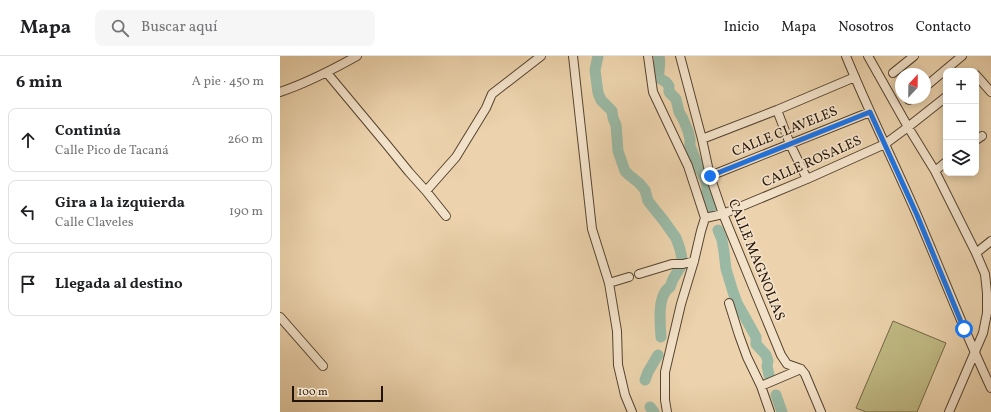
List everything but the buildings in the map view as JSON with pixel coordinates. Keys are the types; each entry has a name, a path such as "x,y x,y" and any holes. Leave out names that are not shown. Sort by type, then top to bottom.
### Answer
{"street":[{"path":"280,92 294,88 327,73 357,56"},
{"path":"426,191 456,158 486,108 492,94 541,56"},
{"path":"573,56 592,229 609,283 617,331 618,365 625,396 632,412"},
{"path":"648,56 653,92 688,166 705,218 681,304 665,372 667,412"},
{"name":"CALLE MAGNOLIAS","path":"680,56 702,139 710,176 723,214 781,355 787,364 800,369 805,374 821,412"},
{"path":"846,56 917,215 975,354 991,388"},
{"path":"868,56 908,128 935,171 975,250 985,274 987,313 983,333 949,412"},
{"path":"893,73 914,56"},
{"path":"931,82 962,56"},
{"path":"327,73 446,216"},
{"path":"702,139 777,110 855,77"},
{"path":"979,78 991,92"},
{"name":"CALLE ROSALES","path":"705,218 723,214 885,144 908,128 943,99"},
{"path":"777,110 790,144 807,179"},
{"name":"CALLE CLAVELES","path":"710,176 870,112"},
{"path":"935,171 943,164"},
{"path":"975,250 991,241"},
{"path":"639,274 672,264 683,264 694,261"},
{"path":"979,261 991,272"},
{"path":"609,283 629,276"},
{"path":"729,303 747,357 761,386 770,412"},
{"path":"280,317 322,366"},
{"path":"761,386 800,369"}],"shaded area":[{"path":"893,321 946,343 917,412 866,412 856,408"}],"waterway":[{"path":"598,56 595,70 598,93 601,100 612,111 616,125 618,151 625,171 645,190 648,201 676,238 680,249 682,259 681,266 670,287 663,296 661,303 661,337"},
{"path":"659,56 659,78 666,82 669,86 669,92 676,99 679,112 688,131 690,146 705,179 707,186 707,197 710,203 710,208 713,211"},
{"path":"718,230 722,240 726,269 733,292 737,303 756,337 756,344 766,355 769,375"},
{"path":"645,380 658,355"},
{"path":"776,395 782,412"},
{"path":"650,407 654,412"}],"route":[{"path":"710,176 870,112 917,215 964,329"}]}
